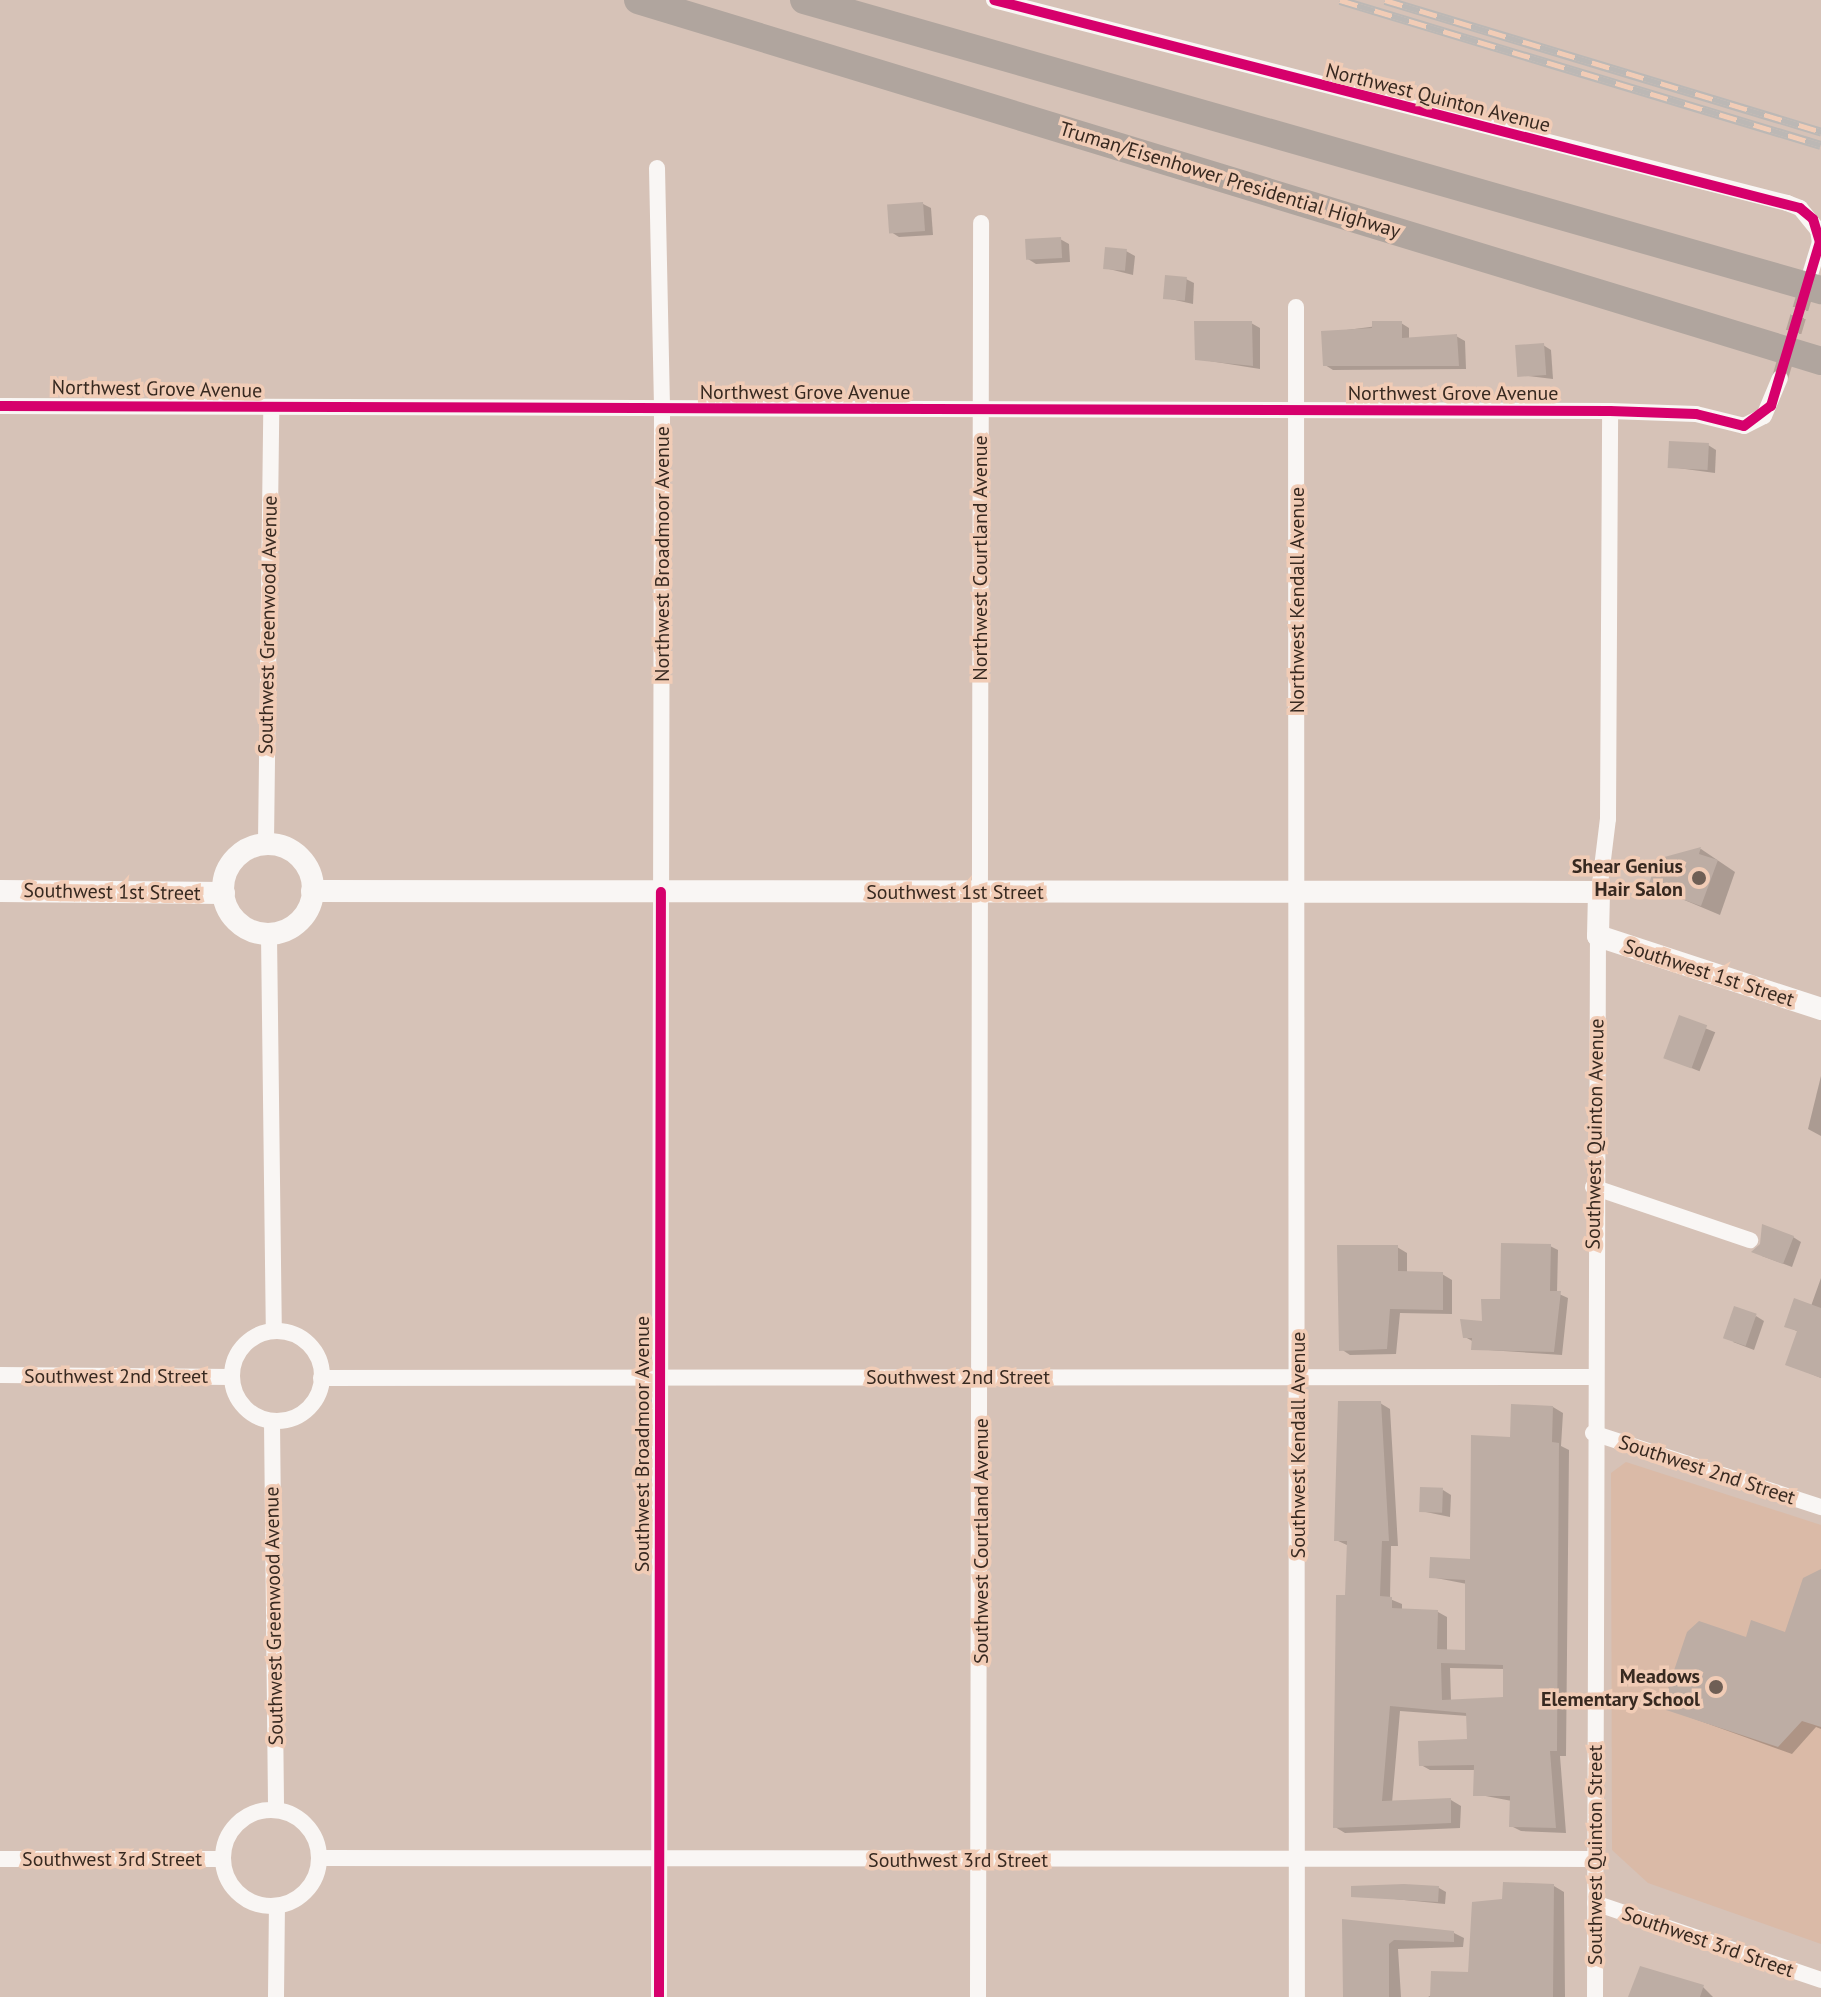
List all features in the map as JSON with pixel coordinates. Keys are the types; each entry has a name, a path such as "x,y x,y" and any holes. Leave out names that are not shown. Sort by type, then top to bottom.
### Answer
{"highway":[{"name":"Truman/Eisenhower Presidential Highway","path":"638,0 1821,361"},
{"path":"804,0 1816,283"}],"street":[{"name":"Northwest Quinton Avenue","path":"994,0 1787,203 1800,208 1818,230 1820,242 1816,283"},
{"name":"Northwest Broadmoor Avenue","path":"657,168 662,409 661,892"},
{"name":"Northwest Courtland Avenue","path":"978,892 981,223"},
{"name":"Northwest Kendall Avenue","path":"1296,307 1298,893"},
{"path":"1599,892 1608,819 1610,411 1682,412 1744,426 1764,416 1780,378"},
{"name":"Northwest Grove Avenue","path":"0,406 1610,411"},
{"name":"Southwest Greenwood Avenue","path":"266,842 271,408"},
{"path":"266,842 299,858 312,891 299,921 269,935 245,928 233,917 224,893 232,863 249,847 266,842"},
{"name":"Southwest 1st Street","path":"0,891 224,893"},
{"name":"Southwest 1st Street","path":"312,891 1599,892"},
{"name":"Southwest Broadmoor Avenue","path":"659,1997 661,892"},
{"name":"Southwest Courtland Avenue","path":"978,892 982,1376 978,1997"},
{"name":"Southwest Quinton Avenue","path":"1594,1377 1593,1187 1599,892"},
{"name":"Southwest Kendall Avenue","path":"1297,1997 1298,893"},
{"path":"269,935 274,1330"},
{"name":"Southwest 1st Street","path":"1598,936 1821,1009"},
{"path":"1593,1187 1750,1240"},
{"path":"274,1330 308,1343 321,1378 306,1410 272,1422 244,1407 232,1377 239,1352 258,1334 274,1330"},
{"name":"Southwest 2nd Street","path":"0,1375 232,1377"},
{"name":"Southwest 2nd Street","path":"321,1378 1594,1377"},
{"name":"Southwest Quinton Street","path":"1594,1377 1595,1997"},
{"name":"Southwest Greenwood Avenue","path":"272,1422 276,1809"},
{"name":"Southwest 2nd Street","path":"1593,1433 1821,1507"},
{"path":"276,1809 301,1819 312,1832 320,1858 312,1883 300,1897 277,1907 244,1898 232,1887 223,1859 234,1826 253,1813 276,1809"},
{"name":"Southwest 3rd Street","path":"320,1858 1596,1859"},
{"name":"Southwest 3rd Street","path":"0,1859 223,1859"},
{"name":"Southwest 3rd Street","path":"1595,1903 1821,1980"},
{"path":"276,1997 277,1907"}],"shaded area":[{"name":"Meadows Elementary School","path":"1626,1462 1821,1525 1821,1944 1648,1883 1612,1850 1611,1473"}],"building":[{"path":"923,202 925,231 889,233 887,205"},
{"path":"1061,237 1062,258 1026,260 1025,239"},
{"path":"1105,247 1127,249 1125,271 1103,269"},
{"path":"1165,275 1187,277 1185,301 1163,299"},
{"path":"1194,321 1252,321 1253,366 1195,360"},
{"path":"1372,321 1402,321 1402,338 1457,334 1459,366 1323,366 1321,331 1372,328"},
{"path":"1544,343 1546,375 1517,377 1515,345"},
{"path":"1669,441 1709,443 1708,470 1668,468"},
{"name":"Shear Genius Hair Salon","path":"1701,847 1699,854 1718,860 1701,906 1648,887 1657,859"},
{"path":"1679,1015 1707,1025 1691,1068 1663,1058"},
{"path":"1762,1224 1794,1236 1783,1264 1751,1252 1760,1244"},
{"path":"1501,1243 1551,1244 1550,1291 1561,1291 1554,1352 1471,1350 1472,1338 1463,1338 1460,1319 1482,1321 1481,1299 1500,1299"},
{"path":"1337,1245 1398,1245 1398,1271 1443,1272 1443,1310 1390,1309 1387,1349 1339,1351"},
{"path":"1794,1298 1821,1308 1821,1378 1785,1365 1797,1331 1784,1327"},
{"path":"1734,1306 1757,1314 1746,1346 1723,1338"},
{"path":"1338,1401 1381,1401 1389,1541 1382,1541 1380,1596 1392,1597 1392,1608 1438,1610 1437,1649 1465,1650 1465,1580 1429,1578 1430,1557 1470,1559 1471,1435 1510,1437 1511,1404 1553,1406 1552,1442 1559,1443 1557,1751 1550,1751 1556,1828 1509,1827 1510,1796 1473,1796 1474,1765 1419,1766 1418,1741 1467,1739 1466,1713 1390,1706 1382,1801 1451,1798 1451,1823 1333,1828 1336,1595 1345,1595 1347,1541 1334,1541","holes":["1441,1663 1503,1665 1503,1697 1442,1700"]},
{"path":"1420,1487 1443,1488 1442,1513 1419,1512"},
{"path":"1821,1569 1821,1727 1802,1721 1778,1747 1666,1710 1663,1703 1687,1632 1699,1621 1746,1637 1751,1620 1785,1632 1803,1578"},
{"path":"1503,1882 1554,1884 1553,1997 1430,1997 1431,1971 1468,1972 1472,1902 1502,1899"},
{"path":"1351,1886 1439,1886 1438,1902 1351,1897"},
{"path":"1342,1919 1454,1931 1454,1942 1394,1940 1389,1944 1389,1997 1343,1997"},
{"path":"1640,1966 1704,1985 1700,1997 1628,1997"}],"tunnel":[{"path":"1780,378 1809,280"}],"railway":[{"path":"1340,0 1821,145"},
{"path":"1385,0 1821,132"}],"cycle path":[{"path":"0,406 1610,411 1696,414 1744,426 1771,406 1820,242 1813,219 1800,208 994,0"},
{"path":"659,1997 661,892"}],"place":[{"name":"Shear Genius Hair Salon","path":"1699,878"},
{"name":"Meadows Elementary School","path":"1716,1687"}]}
